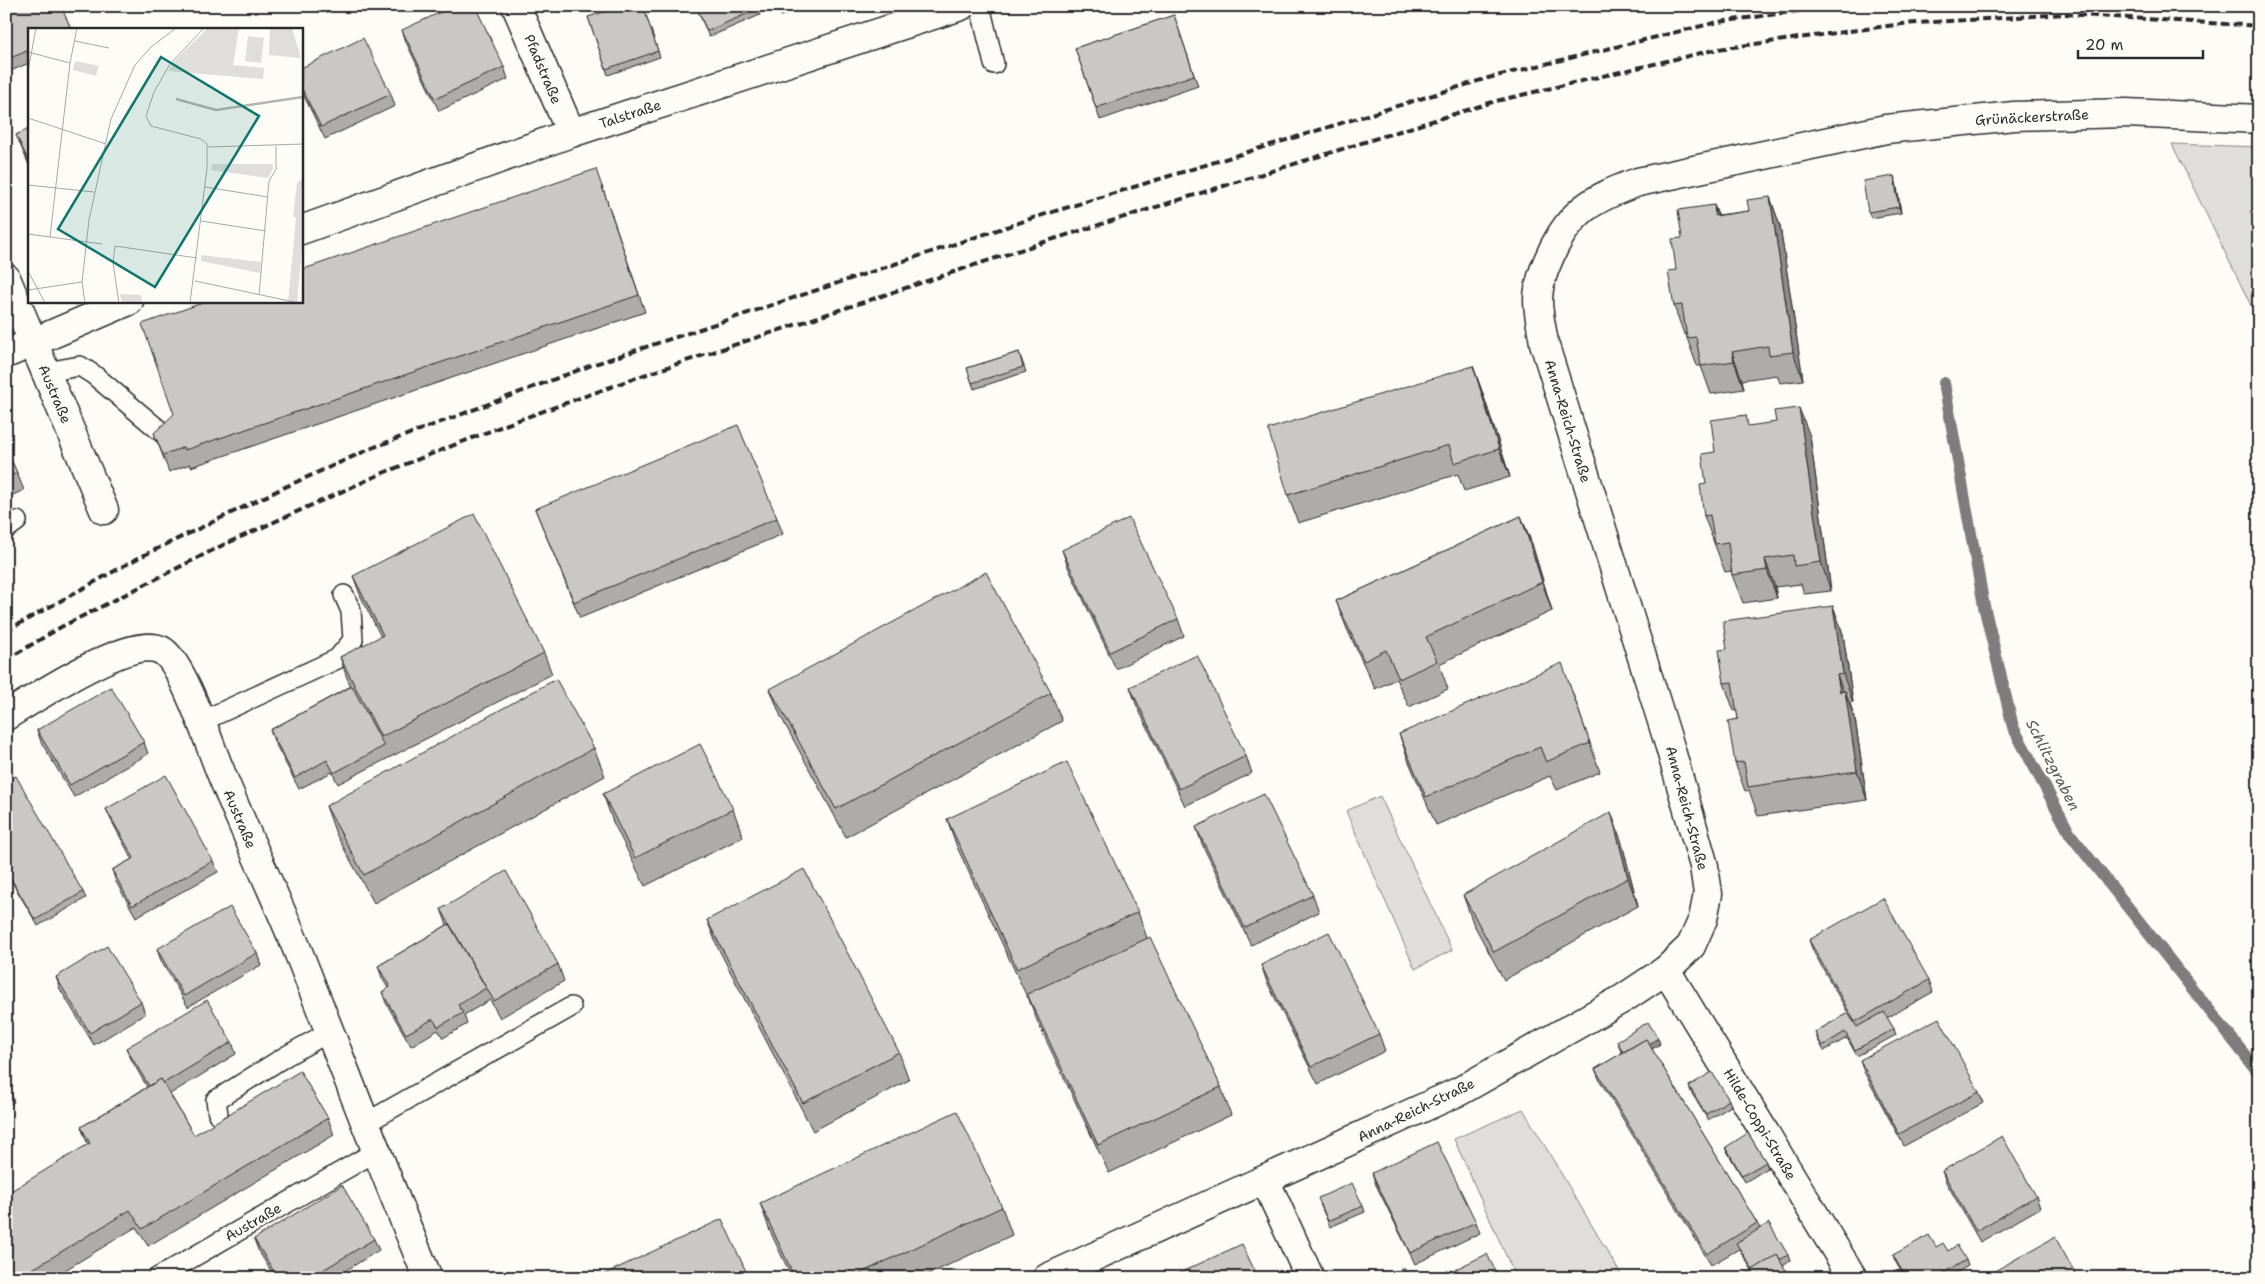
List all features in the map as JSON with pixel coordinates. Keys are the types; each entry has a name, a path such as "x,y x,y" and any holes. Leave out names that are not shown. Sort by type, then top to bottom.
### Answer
{"street":[{"name":"Pfadstraße","path":"516,6 571,133"},
{"name":"Talstraße","path":"302,230 571,133 961,6"},
{"name":"Grünäckerstraße","path":"1808,144 1886,129 2014,116 2126,113 2259,119"},
{"name":"Anna-Reich-Straße","path":"1047,1278 1460,1091 1624,998 1666,970 1691,946 1703,919 1708,894 1704,866 1670,747 1544,343 1538,300 1544,270 1559,236 1581,210 1606,194 1638,182 1808,144"},
{"name":"Austraße","path":"6,278 104,510"},
{"path":"6,354 127,302"},
{"name":"Austraße","path":"6,716 91,666 122,653 147,648 161,650 173,659 298,952 375,1152 428,1278"},
{"name":"Hilde-Coppi-Straße","path":"1666,970 1853,1278"},
{"path":"1265,1180 1310,1278"}],"lane":[{"path":"980,6 994,64"},
{"path":"46,372 80,366 94,375 165,435"},
{"path":"200,722 337,658 353,640 351,611 344,595"},
{"path":"364,1124 571,1007"},
{"path":"218,1114 216,1100 286,1056 329,1032"},
{"name":"Austraße","path":"157,1278 375,1152"}],"shaded area":[{"path":"2172,144 2259,147 2259,322"},
{"path":"1380,796 1452,950 1415,969 1346,811"},
{"path":"1523,1109 1623,1278 1516,1278 1454,1139"}],"building":[{"path":"6,6 61,6 71,28 28,28 28,50 6,60"},
{"path":"454,6 475,6 504,67 435,99 402,30"},
{"path":"622,6 643,6 658,51 606,69 588,17"},
{"path":"696,6 757,6 758,9 707,31"},
{"path":"777,6 787,6 779,10"},
{"path":"1174,15 1194,75 1096,108 1075,48"},
{"path":"363,38 391,94 321,127 302,89 302,68"},
{"path":"28,129 28,160 16,135"},
{"path":"596,169 639,295 185,450 184,447 163,455 154,433 174,414 142,324 205,302 302,302 302,270"},
{"path":"1894,176 1899,207 1868,212 1863,181"},
{"path":"1770,197 1793,352 1769,355 1768,346 1732,352 1734,361 1701,366 1696,337 1687,338 1682,305 1674,306 1668,271 1676,270 1672,239 1682,238 1678,210 1714,205 1715,216 1749,211 1747,200"},
{"path":"1019,352 1023,367 972,383 967,368"},
{"path":"1473,366 1499,449 1454,463 1449,445 1288,495 1268,429"},
{"path":"1799,408 1821,562 1794,566 1793,555 1765,559 1767,570 1732,575 1728,542 1715,544 1710,515 1704,516 1700,485 1706,484 1702,454 1715,452 1711,420 1746,415 1748,426 1776,422 1774,411"},
{"path":"738,425 777,518 574,602 535,509"},
{"path":"6,448 17,473 6,478"},
{"path":"474,514 544,653 381,737 340,657 383,635 353,576"},
{"path":"1521,516 1542,582 1426,637 1437,661 1399,679 1386,650 1364,661 1336,601"},
{"path":"1129,518 1178,619 1110,652 1062,550"},
{"path":"986,572 1051,693 836,809 770,689"},
{"path":"1833,606 1843,674 1837,675 1840,692 1845,691 1857,771 1748,787 1744,762 1735,763 1728,721 1738,719 1732,682 1724,683 1719,650 1727,649 1723,621"},
{"path":"1197,655 1246,756 1179,789 1130,687"},
{"path":"1562,663 1590,743 1546,762 1540,747 1426,797 1399,734"},
{"path":"556,679 594,748 364,875 326,806"},
{"path":"352,686 384,746 334,773 327,760 295,778 270,730"},
{"path":"111,687 144,742 70,785 37,730"},
{"path":"700,744 733,809 635,858 603,794"},
{"path":"1067,762 1138,912 1017,969 947,819"},
{"path":"166,775 213,861 132,906 112,870 134,858 106,809"},
{"path":"16,776 83,892 35,920 6,870 6,781"},
{"path":"1264,794 1313,895 1245,928 1196,827"},
{"path":"1611,812 1628,878 1494,952 1463,895"},
{"path":"804,869 899,1052 803,1103 707,920"},
{"path":"506,871 558,964 494,1001 441,909"},
{"path":"1883,898 1929,980 1855,1022 1809,940"},
{"path":"230,907 257,953 184,996 157,949"},
{"path":"449,924 486,988 458,1005 463,1013 438,1027 433,1019 406,1034 382,992 390,987 378,966"},
{"path":"1329,932 1379,1034 1311,1067 1261,965"},
{"path":"1150,937 1221,1087 1098,1145 1027,994"},
{"path":"107,946 141,1002 90,1033 56,977"},
{"path":"207,1000 232,1042 164,1083 161,1079 149,1086 126,1048"},
{"path":"1884,1012 1894,1029 1855,1050 1845,1032 1822,1046 1815,1032 1848,1013 1857,1027"},
{"path":"1939,1018 1979,1092 1899,1134 1860,1060"},
{"path":"1648,1022 1658,1038 1649,1044 1646,1039 1623,1052 1617,1041"},
{"path":"1646,1039 1757,1223 1707,1254 1595,1069"},
{"path":"300,1071 328,1118 142,1229 130,1210 18,1278 6,1278 6,1194 90,1143 81,1127 161,1079 194,1135"},
{"path":"1712,1072 1729,1100 1706,1114 1689,1086"},
{"path":"6,1084 10,1090 6,1092"},
{"path":"957,1111 1002,1207 850,1278 795,1278 760,1203"},
{"path":"1748,1133 1766,1162 1742,1176 1726,1147"},
{"path":"2002,1136 2036,1196 1976,1231 1942,1171"},
{"path":"1437,1142 1476,1222 1410,1253 1372,1173"},
{"path":"1352,1183 1363,1206 1328,1221 1318,1198"},
{"path":"342,1185 374,1239 310,1278 278,1278 254,1239"},
{"path":"722,1219 749,1278 596,1278"},
{"path":"1769,1223 1788,1255 1780,1260 1777,1255 1753,1270 1736,1243"},
{"path":"1929,1235 1936,1247 1943,1243 1948,1251 1957,1245 1966,1260 1935,1278 1906,1278 1893,1255"},
{"path":"2055,1237 2078,1278 1996,1278 1993,1272"},
{"path":"1242,1244 1258,1278 1176,1278 1175,1275"},
{"path":"1487,1254 1499,1278 1437,1278"},
{"path":"1777,1255 1790,1278 1739,1278"},
{"path":"1404,1268 1408,1278 1383,1278"}],"waterway":[{"name":"Schlitzgraben","path":"1944,383 1984,606 2013,727 2070,834 2259,1073"}],"railway":[{"path":"6,631 138,558 283,488 372,448 592,365 1033,218 1488,78 1718,22 1836,6"},
{"path":"6,660 61,627 223,545 383,473 513,422 644,375 1041,243 1496,101 1718,49 1902,24 2065,14 2259,26"}]}
